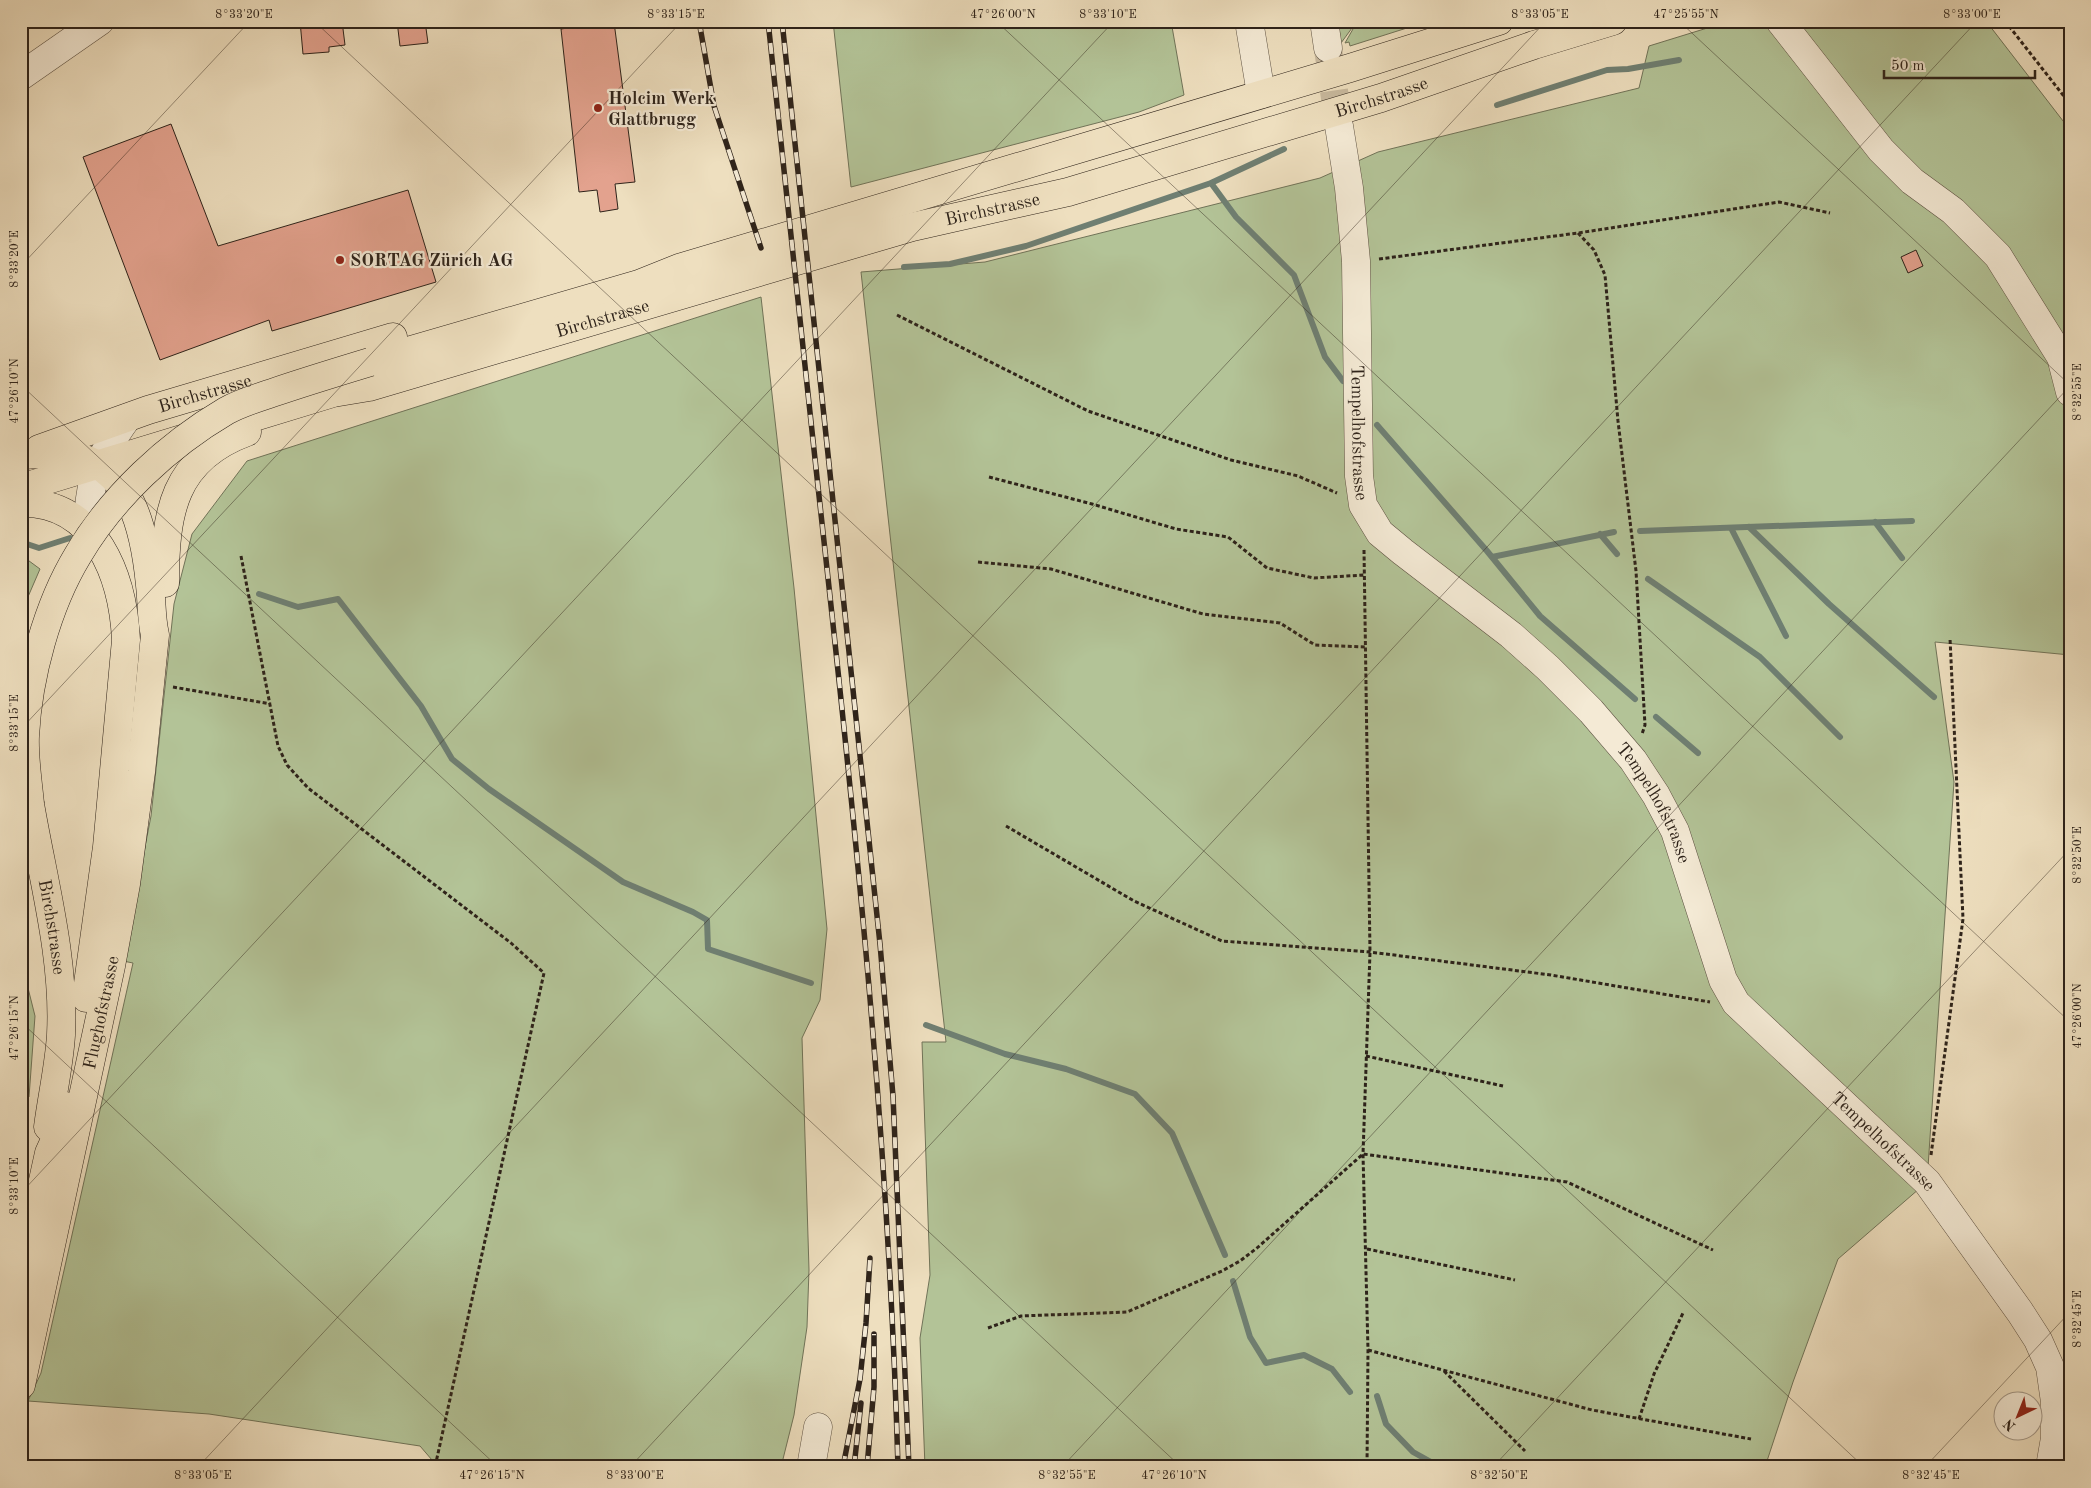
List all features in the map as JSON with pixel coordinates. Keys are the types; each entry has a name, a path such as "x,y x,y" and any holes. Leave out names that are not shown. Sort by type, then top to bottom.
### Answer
{"main road":[{"name":"Birchstrasse","path":"21,488 333,393 369,375 639,284 679,268 1499,21"},
{"name":"Birchstrasse","path":"49,1153 48,1126 61,1035 60,999 57,954 30,804 25,737 30,695 38,658 58,594 78,555 107,514 145,473 180,443 227,410 289,387 369,375 912,226 1068,192 1407,90 1534,45 1614,21"},
{"path":"1261,94 1272,130"},
{"name":"Birchstrasse","path":"22,455 127,418 528,297 635,273 679,268"},
{"name":"Birchstrasse","path":"155,635 164,614 165,546 168,518 176,495 191,468 205,455 238,435 335,402 369,375"},
{"name":"Birchstrasse","path":"22,455 70,455 97,465 110,474 120,486 138,516 144,539 148,565 151,616 155,635"},
{"name":"Birchstrasse","path":"21,503 38,503 56,508 74,517 105,553 120,592 125,616 126,640 107,847 92,966 60,1129 49,1153 21,1281"},
{"name":"Flughofstrasse","path":"21,1385 125,893 151,683 155,635"}],"street":[{"path":"21,76 100,21"},
{"path":"1249,21 1261,94"},
{"path":"1324,21 1328,48"},
{"path":"1780,21 1881,150 1912,181 1953,211 1998,256 2061,357 2070,392"},
{"name":"Tempelhofstrasse","path":"1339,126 1349,188 1356,261 1359,476 1363,505 1380,533 1511,636 1540,662 1591,711 1633,760 1656,795 1675,831 1723,980 1736,1003 1927,1182 2038,1340 2050,1367 2055,1402 2055,1438 2050,1467"},
{"path":"88,532 91,484 97,465 111,440 127,418"},
{"path":"812,1467 818,1427"}],"path":[{"path":"2005,21 2070,104"},
{"path":"1356,261 1578,233 1779,202 1830,213"},
{"path":"1578,233 1594,250 1605,275 1618,422 1636,571 1645,725 1633,760"},
{"path":"897,315 1088,411 1231,460 1298,476 1363,505"},
{"path":"989,477 1092,504 1176,530 1228,537 1267,568 1314,578 1364,575"},
{"path":"1364,549 1370,952 1364,1154 1368,1350 1367,1467"},
{"path":"241,556 278,746 287,765 308,788 511,943 544,973 435,1467"},
{"path":"978,562 1051,569 1204,614 1280,623 1315,645 1365,647"},
{"path":"1927,1182 1963,920 1950,638"},
{"path":"151,683 271,704"},
{"path":"1006,826 1134,901 1222,941 1370,952 1551,975 1704,1002 1736,1003"},
{"path":"1366,1056 1503,1086"},
{"path":"988,1328 1021,1316 1127,1312 1222,1271 1240,1261 1257,1248 1364,1154 1567,1182 1714,1250"},
{"path":"1367,1249 1514,1280"},
{"path":"1639,1419 1654,1374 1683,1313"},
{"path":"1368,1350 1592,1410 1751,1439"},
{"path":"1444,1370 1525,1451"}],"green space":[{"path":"833,21 1171,21 1184,95 1139,112 851,187"},
{"path":"1338,21 1429,21 1350,46 1349,42 1345,43 1353,29 1341,43"},
{"path":"1730,21 1986,21 2070,130 2070,655 1935,642 1954,782 1927,1182 1838,1259 1793,1382 1765,1467 925,1467 920,1338 930,1275 922,1042 946,1042 861,272 985,262 1320,178 1378,152 1639,88 1649,46"},
{"path":"761,297 794,588 827,929 820,1000 802,1038 809,1270 807,1327 794,1415 781,1467 438,1467 420,1446 209,1414 28,1401 41,1373 133,963 123,961 151,816 174,604 192,534 247,461"},
{"path":"21,555 40,569 21,613"},
{"path":"21,960 35,1016 29,1097 21,1096"}],"building":[{"path":"300,21 342,21 345,45 329,47 329,52 303,54"},
{"path":"397,21 425,21 428,43 400,46"},
{"name":"Holcim Werk Glattbrugg","path":"580,21 598,21 599,24 614,22 635,182 615,184 618,209 600,212 597,190 579,192 561,29 581,26"},
{"path":"171,124 218,246 408,190 436,282 272,331 269,320 160,360 83,157"},
{"path":"1916,250 1923,266 1908,273 1901,257"}],"waterway":[{"path":"1497,105 1607,70 1628,69 1679,60"},
{"path":"904,267 950,264 1026,246 1211,183 1284,149"},
{"path":"1211,183 1236,217 1294,275 1325,357 1343,381"},
{"path":"1377,425 1487,551 1540,616 1635,699"},
{"path":"1640,531 1912,521"},
{"path":"1875,522 1902,558"},
{"path":"1749,527 1829,604 1934,697"},
{"path":"1731,528 1786,636"},
{"path":"1492,557 1614,532"},
{"path":"1600,534 1617,554"},
{"path":"21,542 39,548 70,538"},
{"path":"1648,579 1760,657 1840,737"},
{"path":"259,594 298,607 338,599 421,706 452,759 489,789 623,882 693,912 707,920 708,949 811,983"},
{"path":"1656,717 1698,753"},
{"path":"926,1025 1005,1054 1066,1069 1135,1094 1172,1133 1225,1255"},
{"path":"1233,1281 1250,1337 1266,1363 1304,1355 1332,1369 1350,1392"},
{"path":"1377,1396 1386,1424 1413,1452 1440,1467"}],"tunnel":[{"path":"1328,49 1339,126"}],"railway":[{"path":"699,21 714,106 761,248"},
{"path":"768,21 847,752 869,990 887,1228 894,1347 898,1467"},
{"path":"782,21 880,944 893,1096 909,1467"},
{"path":"843,1467 860,1379 870,1258"},
{"path":"867,1467 874,1387 874,1334"},
{"path":"854,1467 861,1403"}],"place":[{"name":"Holcim Werk Glattbrugg","path":"598,108"},
{"name":"SORTAG Zürich AG","path":"340,260"}]}
